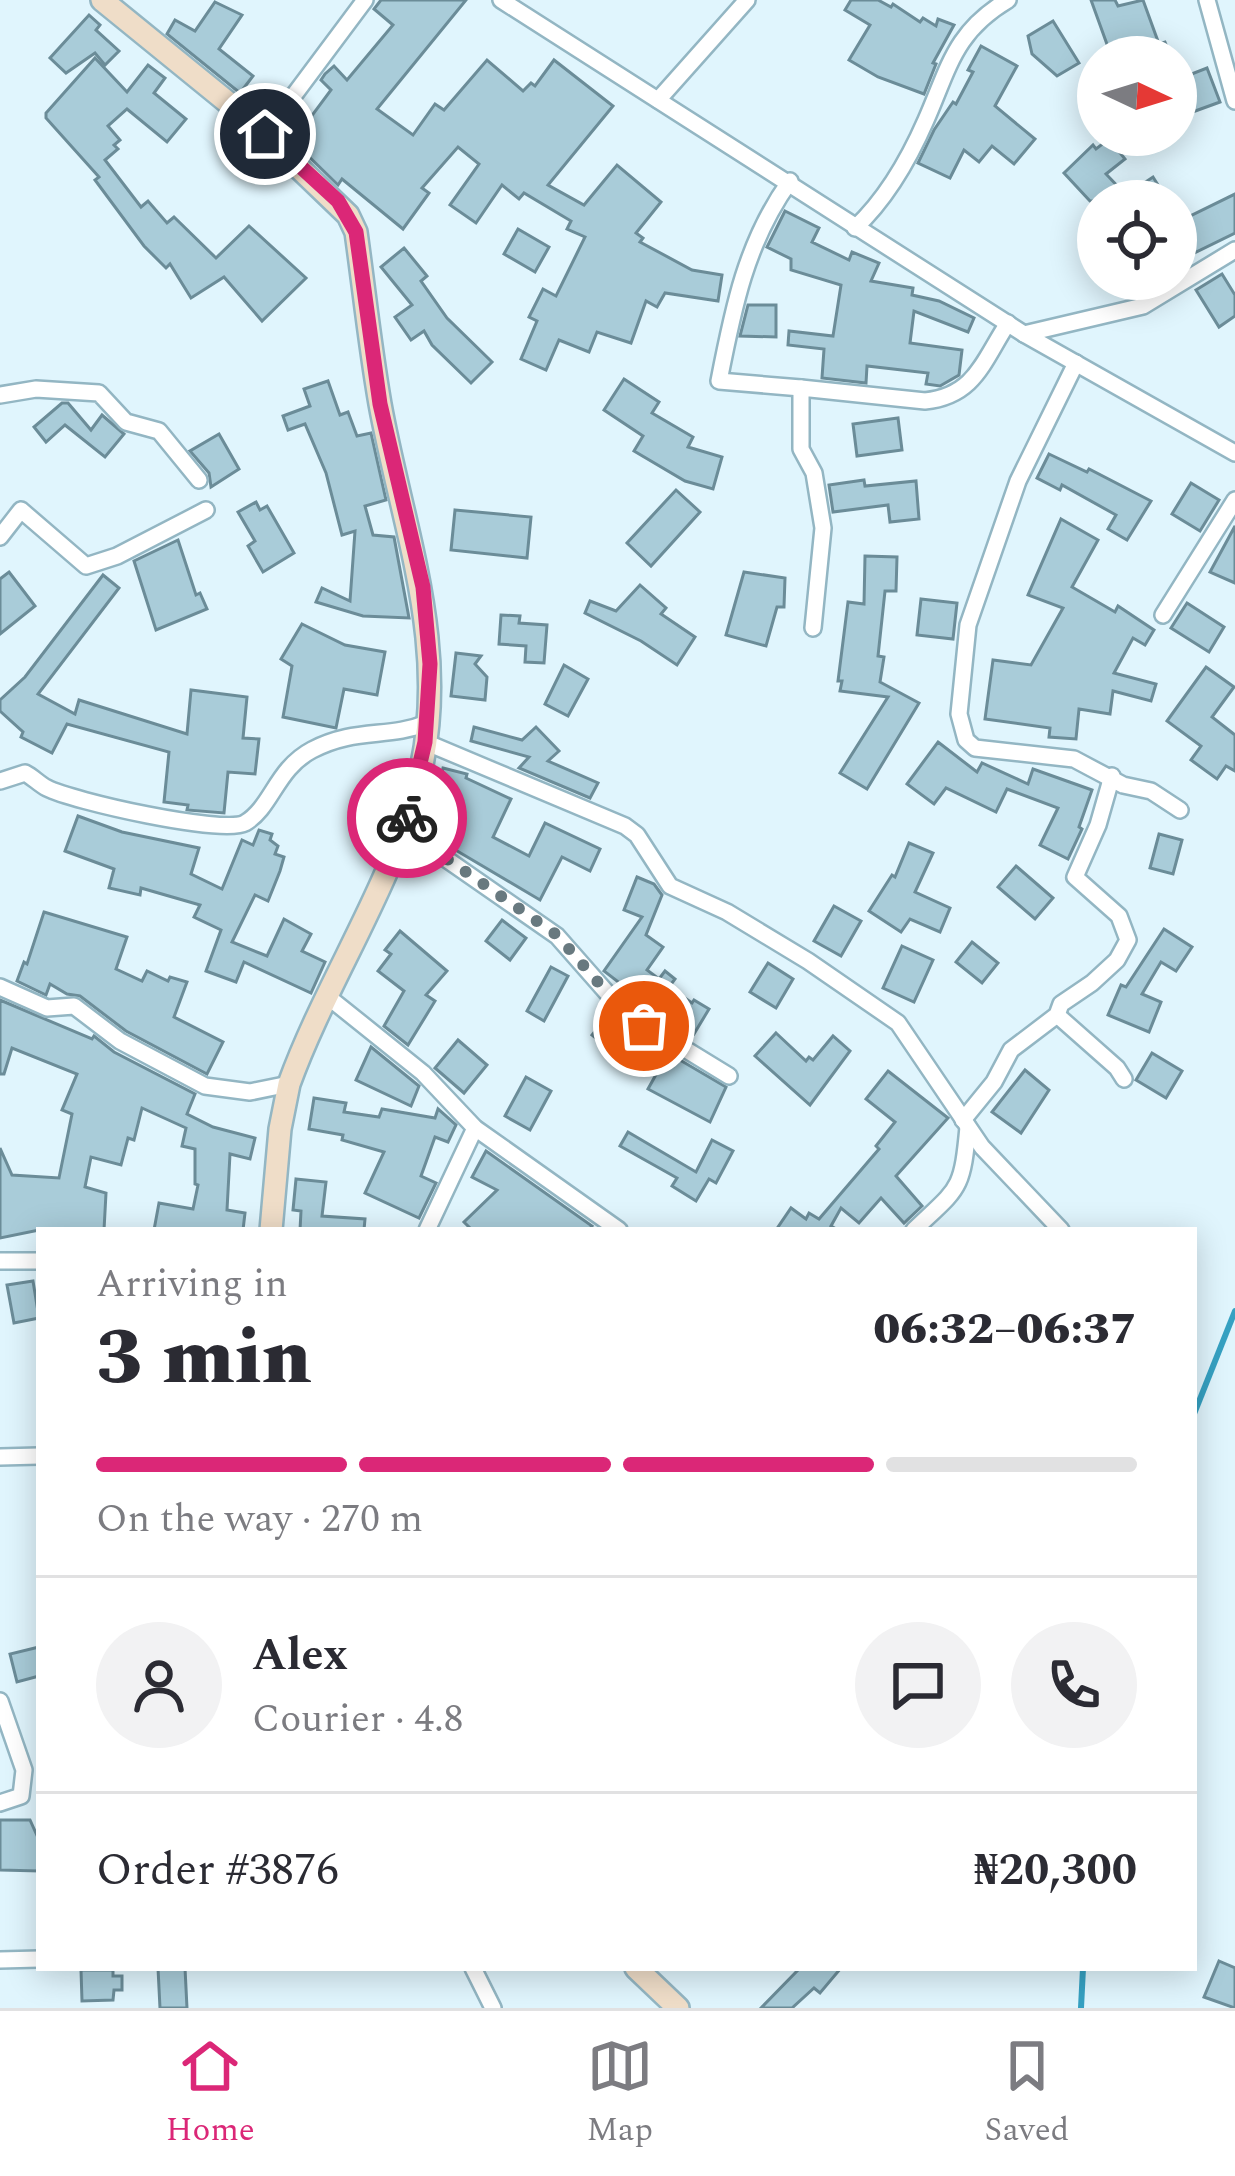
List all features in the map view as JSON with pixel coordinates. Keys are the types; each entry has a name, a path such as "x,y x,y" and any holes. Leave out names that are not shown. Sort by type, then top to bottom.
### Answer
{"street":[{"path":"102,0 265,134 338,201 356,232 380,404 423,587 430,664 419,780 404,829 290,1084 278,1147 272,1227"},
{"path":"265,134 365,0"},
{"path":"501,0 1024,334 1235,454"},
{"path":"658,100 747,0"},
{"path":"855,228 890,186 927,118 952,54 974,26 1008,0"},
{"path":"1207,0 1235,101"},
{"path":"790,181 754,240 743,268 719,381 944,399 963,391 1008,323"},
{"path":"1024,334 1143,306 1235,250"},
{"path":"1076,363 1018,481 974,603 959,714 966,740 975,748 1074,759 1123,785 1151,791 1180,810"},
{"path":"0,395 36,388 99,393 126,422 159,431 199,480"},
{"path":"801,388 801,448 814,473 823,528 813,628"},
{"path":"1163,615 1235,500"},
{"path":"0,537 21,510 86,566 117,556 206,510"},
{"path":"0,781 25,773 50,790 106,805 215,828 234,827 256,814 280,775 311,750 353,733 426,732 625,826 637,835 670,886 727,912 874,1004 898,1023 982,1148 1058,1227"},
{"path":"917,1227 952,1196 965,1160 966,1123 1011,1050 1092,983 1117,959 1128,940 1119,916 1076,877 1112,776"},
{"path":"404,829 557,935 623,1011 729,1076"},
{"path":"0,987 47,1008 74,1006 120,1041 205,1086 250,1092 290,1084"},
{"path":"327,995 423,1073 475,1128 615,1227"},
{"path":"1057,1015 1118,1068 1124,1079"},
{"path":"428,1227 475,1128"},
{"path":"0,1261 36,1262"},
{"path":"0,1457 36,1456"},
{"path":"0,1701 24,1770 21,1796 0,1803"},
{"path":"0,1960 36,1959"},
{"path":"474,1971 493,2008"},
{"path":"639,1971 678,2008"}],"building":[{"path":"381,0 466,0 377,109 413,135 435,104 444,110 487,60 523,91 531,83 535,86 554,60 613,106 548,185 584,205 617,165 661,202 636,233 643,238 640,242 692,270 722,275 718,301 665,293 657,307 646,301 631,343 597,332 589,352 559,340 546,370 521,359 537,321 529,317 543,289 556,296 585,237 567,229 571,221 524,193 519,199 502,185 476,223 450,205 479,164 458,147 422,188 429,193 403,229 342,179 338,185 293,141 331,90 321,80 325,74 334,66 347,80 393,25 374,9"},
{"path":"851,0 878,0 920,22 923,18 936,26 938,19 954,25 933,63 924,94 849,60 870,25 845,10"},
{"path":"1091,0 1115,0 1118,6 1143,0 1156,36 1104,36"},
{"path":"215,2 242,15 219,49 253,76 240,93 167,34 175,20 195,31"},
{"path":"89,15 100,25 96,30 119,51 105,65 95,53 66,73 50,58"},
{"path":"1053,21 1077,64 1057,76 1032,54 1028,36"},
{"path":"981,46 1017,66 995,106 1035,139 1014,164 992,146 979,162 964,150 950,178 918,163 934,130 956,104"},
{"path":"95,58 127,92 148,65 165,78 154,93 186,119 167,142 127,109 108,126 120,140 114,145 118,149 105,160 141,207 148,201 167,223 174,217 216,258 249,226 306,278 262,321 224,277 191,298 170,264 166,268 144,246 95,180 99,177 46,118"},
{"path":"1207,68 1220,102 1197,110 1197,72"},
{"path":"1082,156 1125,159 1106,174 1112,180 1077,180 1077,187 1064,173"},
{"path":"1235,194 1235,233 1197,252 1197,213"},
{"path":"785,211 819,228 812,242 849,260 852,252 879,263 871,281 913,288 912,295 939,301 974,318 968,332 914,311 910,343 962,350 959,375 940,386 926,384 928,373 867,366 866,383 822,378 824,349 788,345 789,331 833,336 841,285 791,270 791,259 767,247"},
{"path":"518,229 549,247 535,272 504,254"},
{"path":"404,248 427,276 421,281 447,318 492,362 471,383 424,331 411,340 395,317 412,305 381,267"},
{"path":"1222,274 1235,295 1235,316 1219,327 1197,289"},
{"path":"748,305 776,305 776,337 740,336"},
{"path":"624,379 659,402 652,413 693,437 688,447 722,457 713,489 685,481 634,451 643,436 604,410"},
{"path":"328,381 340,415 348,412 357,436 371,433 386,500 365,506 373,535 394,537 409,618 363,616 316,602 322,588 350,601 355,531 342,535 326,473 305,424 288,430 283,416 310,406 304,389"},
{"path":"68,403 91,430 102,415 124,434 105,457 65,425 46,442 34,427"},
{"path":"898,418 902,450 857,456 853,424"},
{"path":"219,434 239,469 211,487 209,473 190,451"},
{"path":"1049,454 1151,501 1127,540 1108,529 1116,515 1062,485 1060,490 1037,478"},
{"path":"864,480 865,486 916,481 919,519 890,522 888,505 833,512 829,485"},
{"path":"1191,483 1219,500 1200,531 1172,514"},
{"path":"676,490 700,512 651,566 627,543"},
{"path":"256,502 260,510 267,506 294,553 263,572 248,546 255,541 238,512"},
{"path":"455,510 531,517 527,558 451,550"},
{"path":"1061,519 1098,540 1072,587 1115,612 1118,606 1154,630 1145,645 1133,638 1114,673 1156,684 1151,701 1113,691 1110,714 1079,709 1076,739 1049,737 1050,728 985,719 993,660 1031,665 1063,608 1028,595"},
{"path":"1235,526 1235,583 1210,572"},
{"path":"178,540 196,595 200,593 207,609 156,630 134,561"},
{"path":"865,556 897,557 896,591 885,591 880,682 919,703 867,789 840,773 888,697 840,691 842,681 838,681 848,602 864,604"},
{"path":"9,572 35,606 0,634 0,579"},
{"path":"744,572 785,578 784,607 777,607 766,646 726,635"},
{"path":"103,575 119,588 38,694 75,714 79,700 187,734 191,690 247,697 243,738 259,739 255,774 228,772 224,813 187,810 188,805 164,802 169,752 67,724 52,753 21,737 23,732 0,711 0,700 25,677"},
{"path":"640,585 666,608 661,614 695,637 677,665 585,613 590,601 616,611"},
{"path":"921,599 957,603 953,639 917,635"},
{"path":"1187,603 1224,627 1209,652 1171,628"},
{"path":"501,615 520,616 519,623 547,625 544,663 525,662 526,646 499,644"},
{"path":"302,624 345,645 385,652 377,695 344,689 336,728 283,717 292,666 281,659"},
{"path":"456,653 481,656 475,664 487,677 485,700 451,696"},
{"path":"564,665 588,679 568,716 545,704"},
{"path":"1206,667 1234,687 1212,717 1235,735 1235,771 1226,766 1217,779 1191,760 1201,746 1167,721"},
{"path":"474,727 522,740 536,727 559,751 548,761 598,783 590,798 519,768 529,757 471,741"},
{"path":"938,742 977,772 982,763 1028,784 1033,769 1092,790 1068,859 1040,845 1058,808 1007,789 996,812 946,788 934,804 907,784"},
{"path":"443,768 467,774 466,778 511,799 493,837 529,856 545,823 600,849 590,871 562,857 540,900 442,842 459,808 435,802"},
{"path":"78,816 122,832 199,848 191,874 222,889 242,840 253,845 259,830 272,834 270,840 278,846 275,854 284,857 280,871 268,901 255,895 232,942 267,956 284,919 311,934 302,951 325,962 311,993 244,962 236,982 206,971 221,930 194,917 200,905 141,888 140,895 109,888 114,869 65,851"},
{"path":"1159,834 1182,840 1173,874 1150,868"},
{"path":"909,843 933,853 915,892 950,908 940,932 910,919 901,932 869,911 895,877"},
{"path":"1016,866 1053,898 1035,919 998,887"},
{"path":"637,877 654,884 662,895 646,935 663,947 647,970 659,979 665,971 675,979 669,987 709,1009 694,1034 679,1025 684,1016 660,1000 650,1014 639,1007 643,1001 604,971 642,917 624,910"},
{"path":"834,906 861,921 841,956 814,941"},
{"path":"44,912 127,937 116,969 142,981 147,971 168,981 170,977 187,982 174,1017 223,1042 207,1074 126,1031 80,996 50,984 46,995 17,981"},
{"path":"502,920 526,938 510,960 486,941"},
{"path":"1164,929 1192,947 1176,971 1161,962 1142,994 1161,1002 1149,1032 1108,1015 1121,985 1126,987"},
{"path":"400,931 447,971 426,995 435,1001 408,1045 384,1026 404,991 378,971 391,954 385,950"},
{"path":"972,942 998,963 982,983 956,962"},
{"path":"902,946 933,960 914,1002 883,988"},
{"path":"768,963 793,979 776,1008 750,992"},
{"path":"551,967 568,976 544,1021 527,1011"},
{"path":"0,1000 94,1036 114,1052 195,1094 187,1114 213,1127 255,1138 250,1159 230,1154 227,1210 245,1213 243,1227 155,1227 159,1203 193,1209 198,1185 195,1149 182,1146 186,1128 142,1108 121,1165 91,1157 85,1187 106,1193 104,1227 36,1227 0,1238 0,1148 12,1175 59,1178 72,1114 62,1110 77,1074 12,1048 4,1074 0,1074"},
{"path":"609,1014 631,1031 613,1052 592,1035"},
{"path":"776,1033 806,1061 813,1060 833,1036 850,1051 810,1105 755,1056"},
{"path":"458,1040 487,1065 464,1093 435,1068"},
{"path":"371,1047 419,1086 411,1106 356,1080"},
{"path":"668,1053 726,1087 710,1122 648,1089"},
{"path":"1152,1053 1182,1071 1166,1098 1136,1080"},
{"path":"1025,1070 1049,1090 1021,1133 992,1112"},
{"path":"888,1071 948,1118 896,1176 922,1206 904,1223 881,1198 859,1223 841,1208 833,1227 778,1227 791,1208 806,1219 809,1213 819,1219 879,1149 876,1146 895,1122 866,1099"},
{"path":"526,1077 551,1091 530,1130 505,1116"},
{"path":"314,1098 346,1103 344,1112 379,1117 382,1109 435,1118 438,1109 456,1125 448,1142 435,1137 421,1176 436,1183 419,1218 365,1193 384,1152 342,1140 343,1135 309,1129"},
{"path":"628,1132 696,1172 712,1140 733,1151 716,1183 709,1179 696,1201 672,1186 677,1178 620,1146"},
{"path":"486,1151 592,1226 469,1227 464,1222 497,1190 472,1177"},
{"path":"296,1179 326,1182 322,1216 365,1219 364,1227 300,1227 301,1211 293,1210"},
{"path":"33,1281 36,1319 14,1323 7,1285"},
{"path":"36,1648 36,1677 17,1682 10,1654"},
{"path":"0,1820 30,1820 36,1833 36,1871 0,1870"},
{"path":"1219,1961 1235,1968 1235,2008 1204,1997"},
{"path":"81,1971 113,1971 113,1976 122,1976 122,1990 114,1990 113,2000 82,2001"},
{"path":"158,1971 185,1971 187,2008 160,2008"},
{"path":"797,1971 838,1971 820,1993 814,1988 792,2008 761,2008"}],"waterway":[{"path":"1197,1406 1235,1311"},
{"path":"1081,2008 1083,1971"}],"way so far":[{"path":"407,818 404,829 557,935 623,1011 644,1026"}],"route":[{"path":"265,134 338,201 356,232 380,404 423,587 430,664 425,742 407,818"}]}
